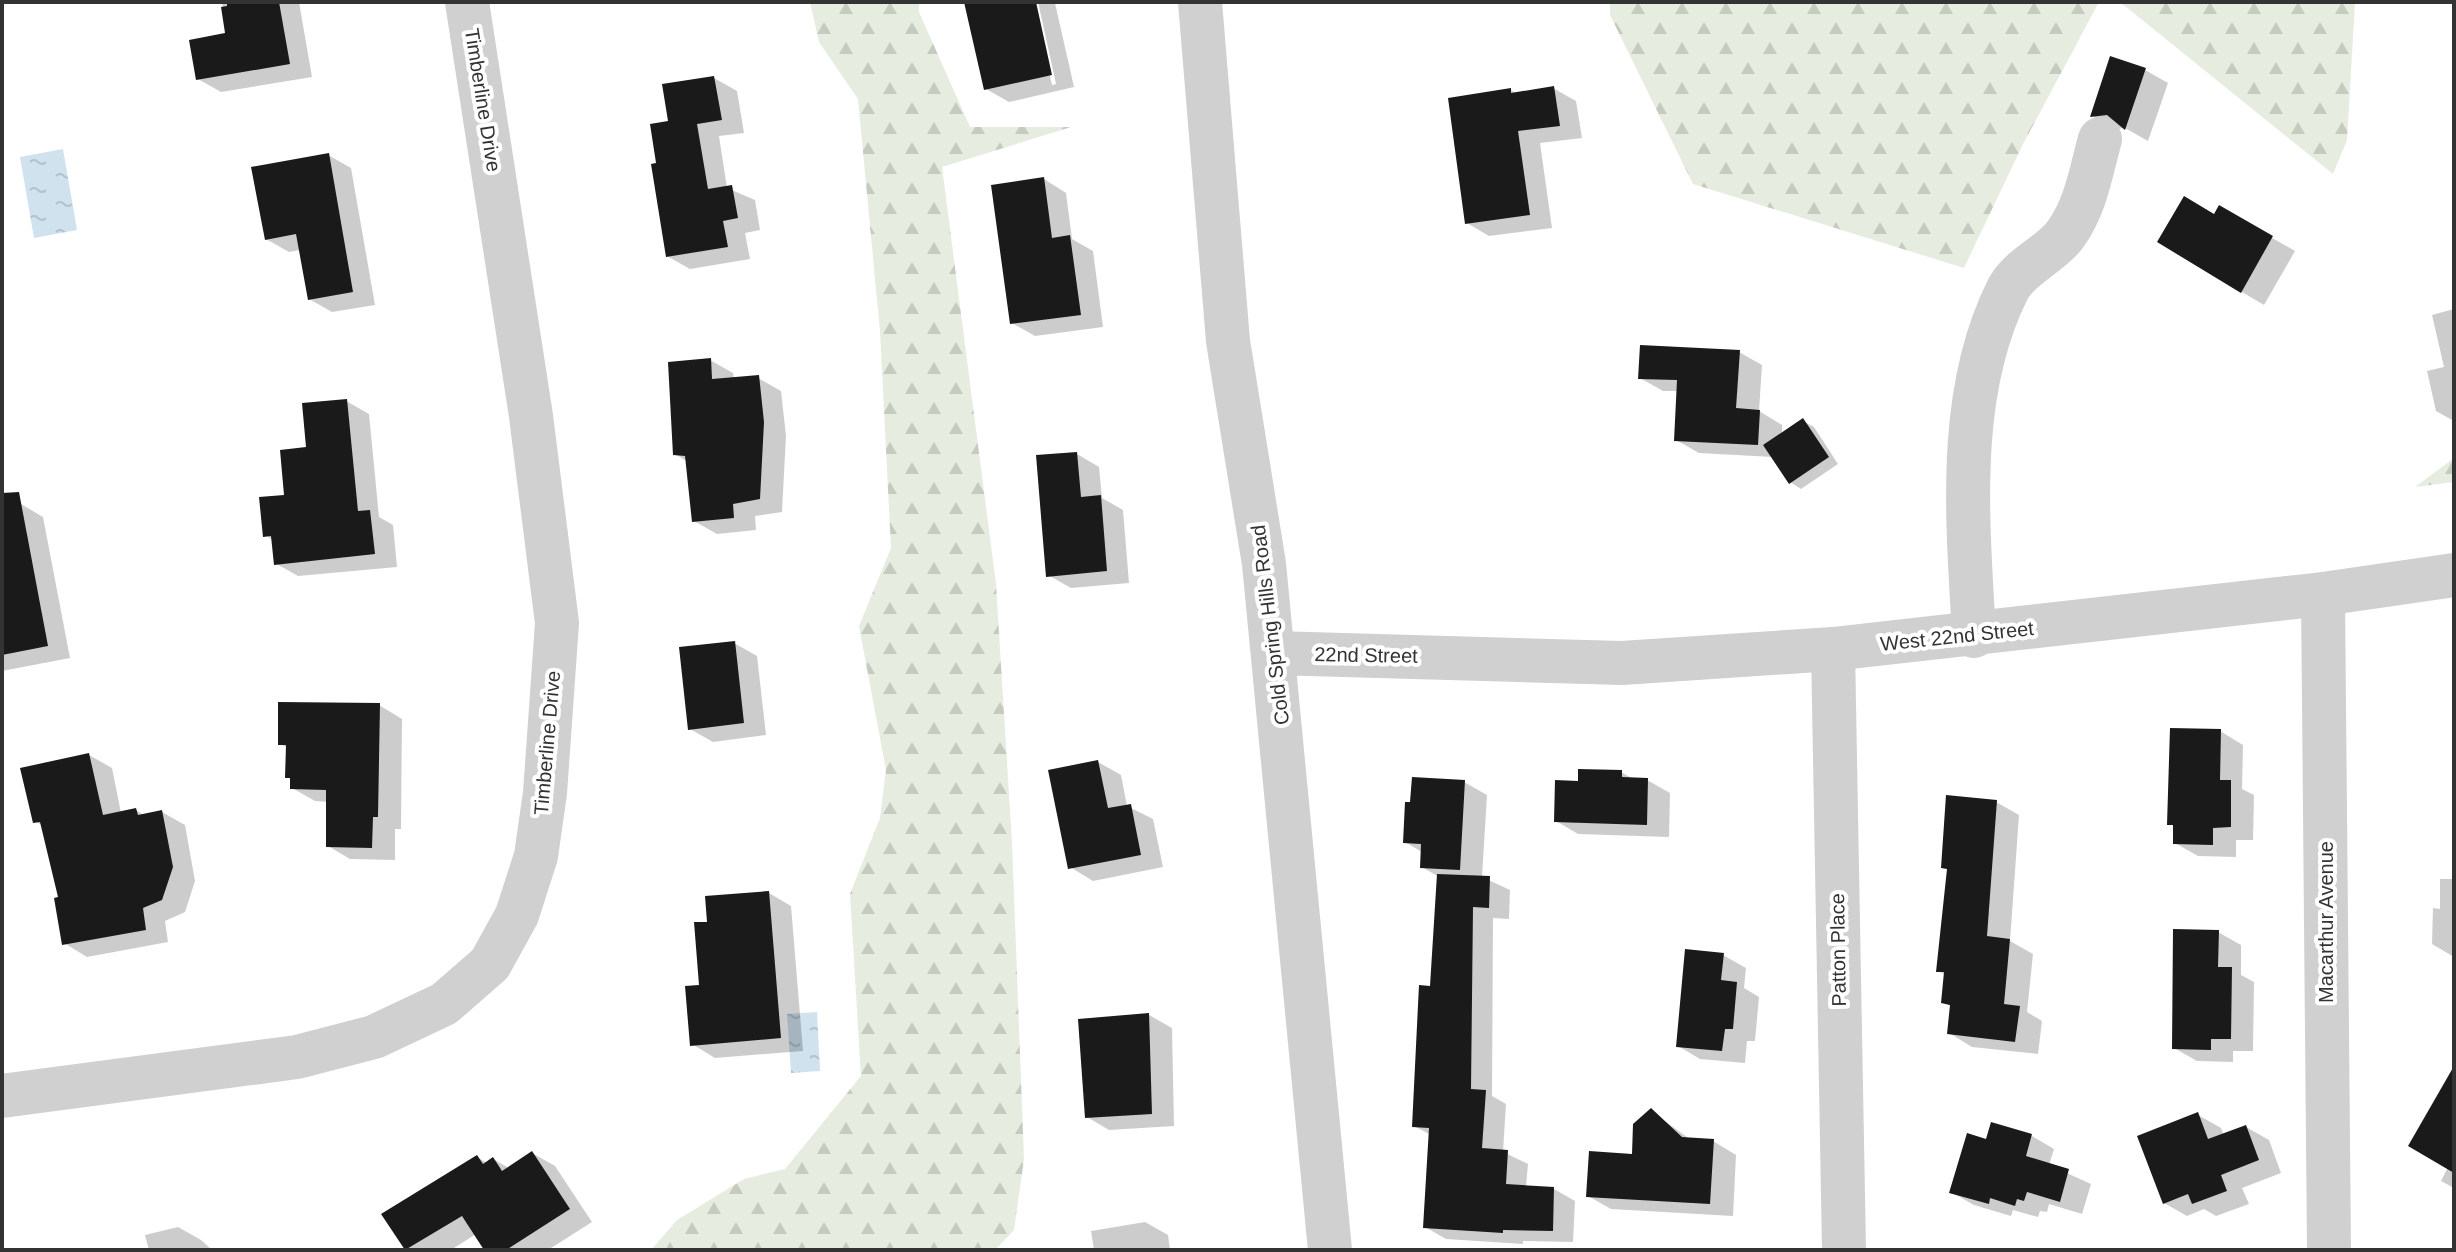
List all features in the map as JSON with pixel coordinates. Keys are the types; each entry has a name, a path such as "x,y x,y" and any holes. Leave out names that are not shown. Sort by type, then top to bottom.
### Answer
{"street":[{"name":"Timberline Drive","path":"2,1096 297,1057 374,1037 444,1004 490,964 517,915 536,856 545,793 557,623 531,416 467,2"},
{"name":"Cold Spring Hills Road","path":"1200,2 1228,341 1264,564 1274,653 1330,1250"},
{"path":"1974,636 1970,469 1977,373 2009,286 2064,236 2083,202 2100,139"},
{"name":"West 22nd Street","path":"1457,657 1622,663 1833,649 1974,636 2454,575"},
{"name":"Macarthur Avenue","path":"2323,594 2329,1250"},
{"name":"Patton Place","path":"1833,649 1844,1250"},
{"name":"22nd Street","path":"1274,653 1457,657"}],"green space":[{"path":"810,2 919,2 919,12 970,127 1071,127 942,167 996,584 1012,843 1024,1159 1014,1230 995,1250 651,1250 677,1220 744,1179 785,1169 861,1076 850,894 880,818 886,770 859,626 891,548 880,331 858,99 819,42"},
{"path":"1610,2 2099,2 2023,144 1964,268 1693,184 1610,15"},
{"path":"2120,2 2355,2 2347,140 2333,174"},
{"path":"2454,458 2454,482 2415,487"}],"water":[{"path":"63,149 77,230 34,238 20,157"},
{"path":"817,1012 820,1071 791,1073 787,1014"}],"building":[{"path":"227,2 279,2 290,64 196,80 189,40 225,33 221,7 227,6"},
{"path":"964,2 1036,2 1052,75 984,90"},
{"path":"2110,56 2146,68 2125,130 2107,115 2090,117"},
{"path":"714,76 722,120 697,124 708,189 732,185 738,218 723,221 728,247 666,257 651,164 656,163 650,124 668,121 662,84"},
{"path":"1554,86 1560,126 1518,131 1530,215 1465,224 1448,98 1511,88 1511,93"},
{"path":"329,153 353,292 308,300 296,234 265,240 251,167"},
{"path":"1044,177 1052,238 1070,235 1081,315 1010,324 991,185"},
{"path":"2184,196 2214,214 2219,205 2273,236 2241,293 2157,242"},
{"path":"1640,345 1740,350 1736,408 1760,410 1758,445 1674,441 1677,380 1638,379"},
{"path":"711,358 712,379 759,375 764,422 760,499 733,504 734,518 692,522 685,456 673,455 668,362"},
{"path":"347,399 358,511 370,510 375,554 274,565 271,536 263,537 259,497 284,495 280,450 306,447 302,403"},
{"path":"1803,418 1829,457 1789,484 1763,445"},
{"path":"1077,452 1081,497 1101,495 1107,571 1046,577 1036,455"},
{"path":"19,492 48,646 2,655 2,493"},
{"path":"735,641 744,723 688,730 679,647"},
{"path":"278,702 380,703 378,817 373,817 372,848 326,847 326,790 290,789 290,778 285,778 286,745 278,745"},
{"path":"2170,728 2221,729 2220,780 2231,780 2231,827 2213,828 2213,845 2173,844 2173,825 2167,825"},
{"path":"89,753 103,815 136,808 138,815 162,810 173,867 162,900 143,908 146,930 62,945 54,898 58,897 40,822 33,823 20,768"},
{"path":"1098,760 1108,808 1131,804 1141,855 1068,869 1048,770"},
{"path":"1578,769 1622,770 1622,777 1648,778 1647,825 1554,822 1555,780 1578,781"},
{"path":"1412,777 1465,780 1460,870 1420,868 1421,844 1403,843 1405,802 1410,802"},
{"path":"1946,795 1997,800 1987,936 2010,939 2004,1004 2020,1006 2015,1042 1947,1034 1950,1005 1941,1003 1944,972 1936,972 1947,869 1941,868"},
{"path":"1437,874 1490,876 1489,908 1473,907 1471,1089 1486,1090 1482,1148 1508,1150 1506,1184 1554,1187 1553,1231 1503,1230 1503,1233 1423,1228 1429,1128 1412,1127 1419,985 1430,986"},
{"path":"769,891 781,1038 690,1046 685,986 699,985 694,922 707,922 705,896"},
{"path":"2173,929 2219,930 2218,967 2232,967 2231,1039 2211,1039 2211,1050 2172,1049"},
{"path":"1685,949 1724,953 1721,980 1737,982 1733,1029 1725,1029 1722,1051 1676,1047"},
{"path":"1149,1013 1152,1114 1085,1118 1078,1019"},
{"path":"2454,1066 2454,1173 2408,1146"},
{"path":"1651,1108 1682,1137 1714,1139 1710,1204 1586,1197 1589,1151 1632,1154 1633,1124"},
{"path":"2198,1112 2208,1139 2246,1125 2259,1160 2221,1175 2227,1191 2192,1204 2188,1194 2163,1204 2137,1136"},
{"path":"1991,1122 2032,1134 2026,1156 2069,1169 2060,1202 2027,1192 2024,1201 2017,1199 2015,1206 1990,1198 1989,1204 1949,1193 1967,1133 1986,1139"},
{"path":"532,1151 570,1209 506,1250 484,1250 462,1216 405,1250 381,1214 477,1155 483,1164 493,1157 502,1171"}]}
